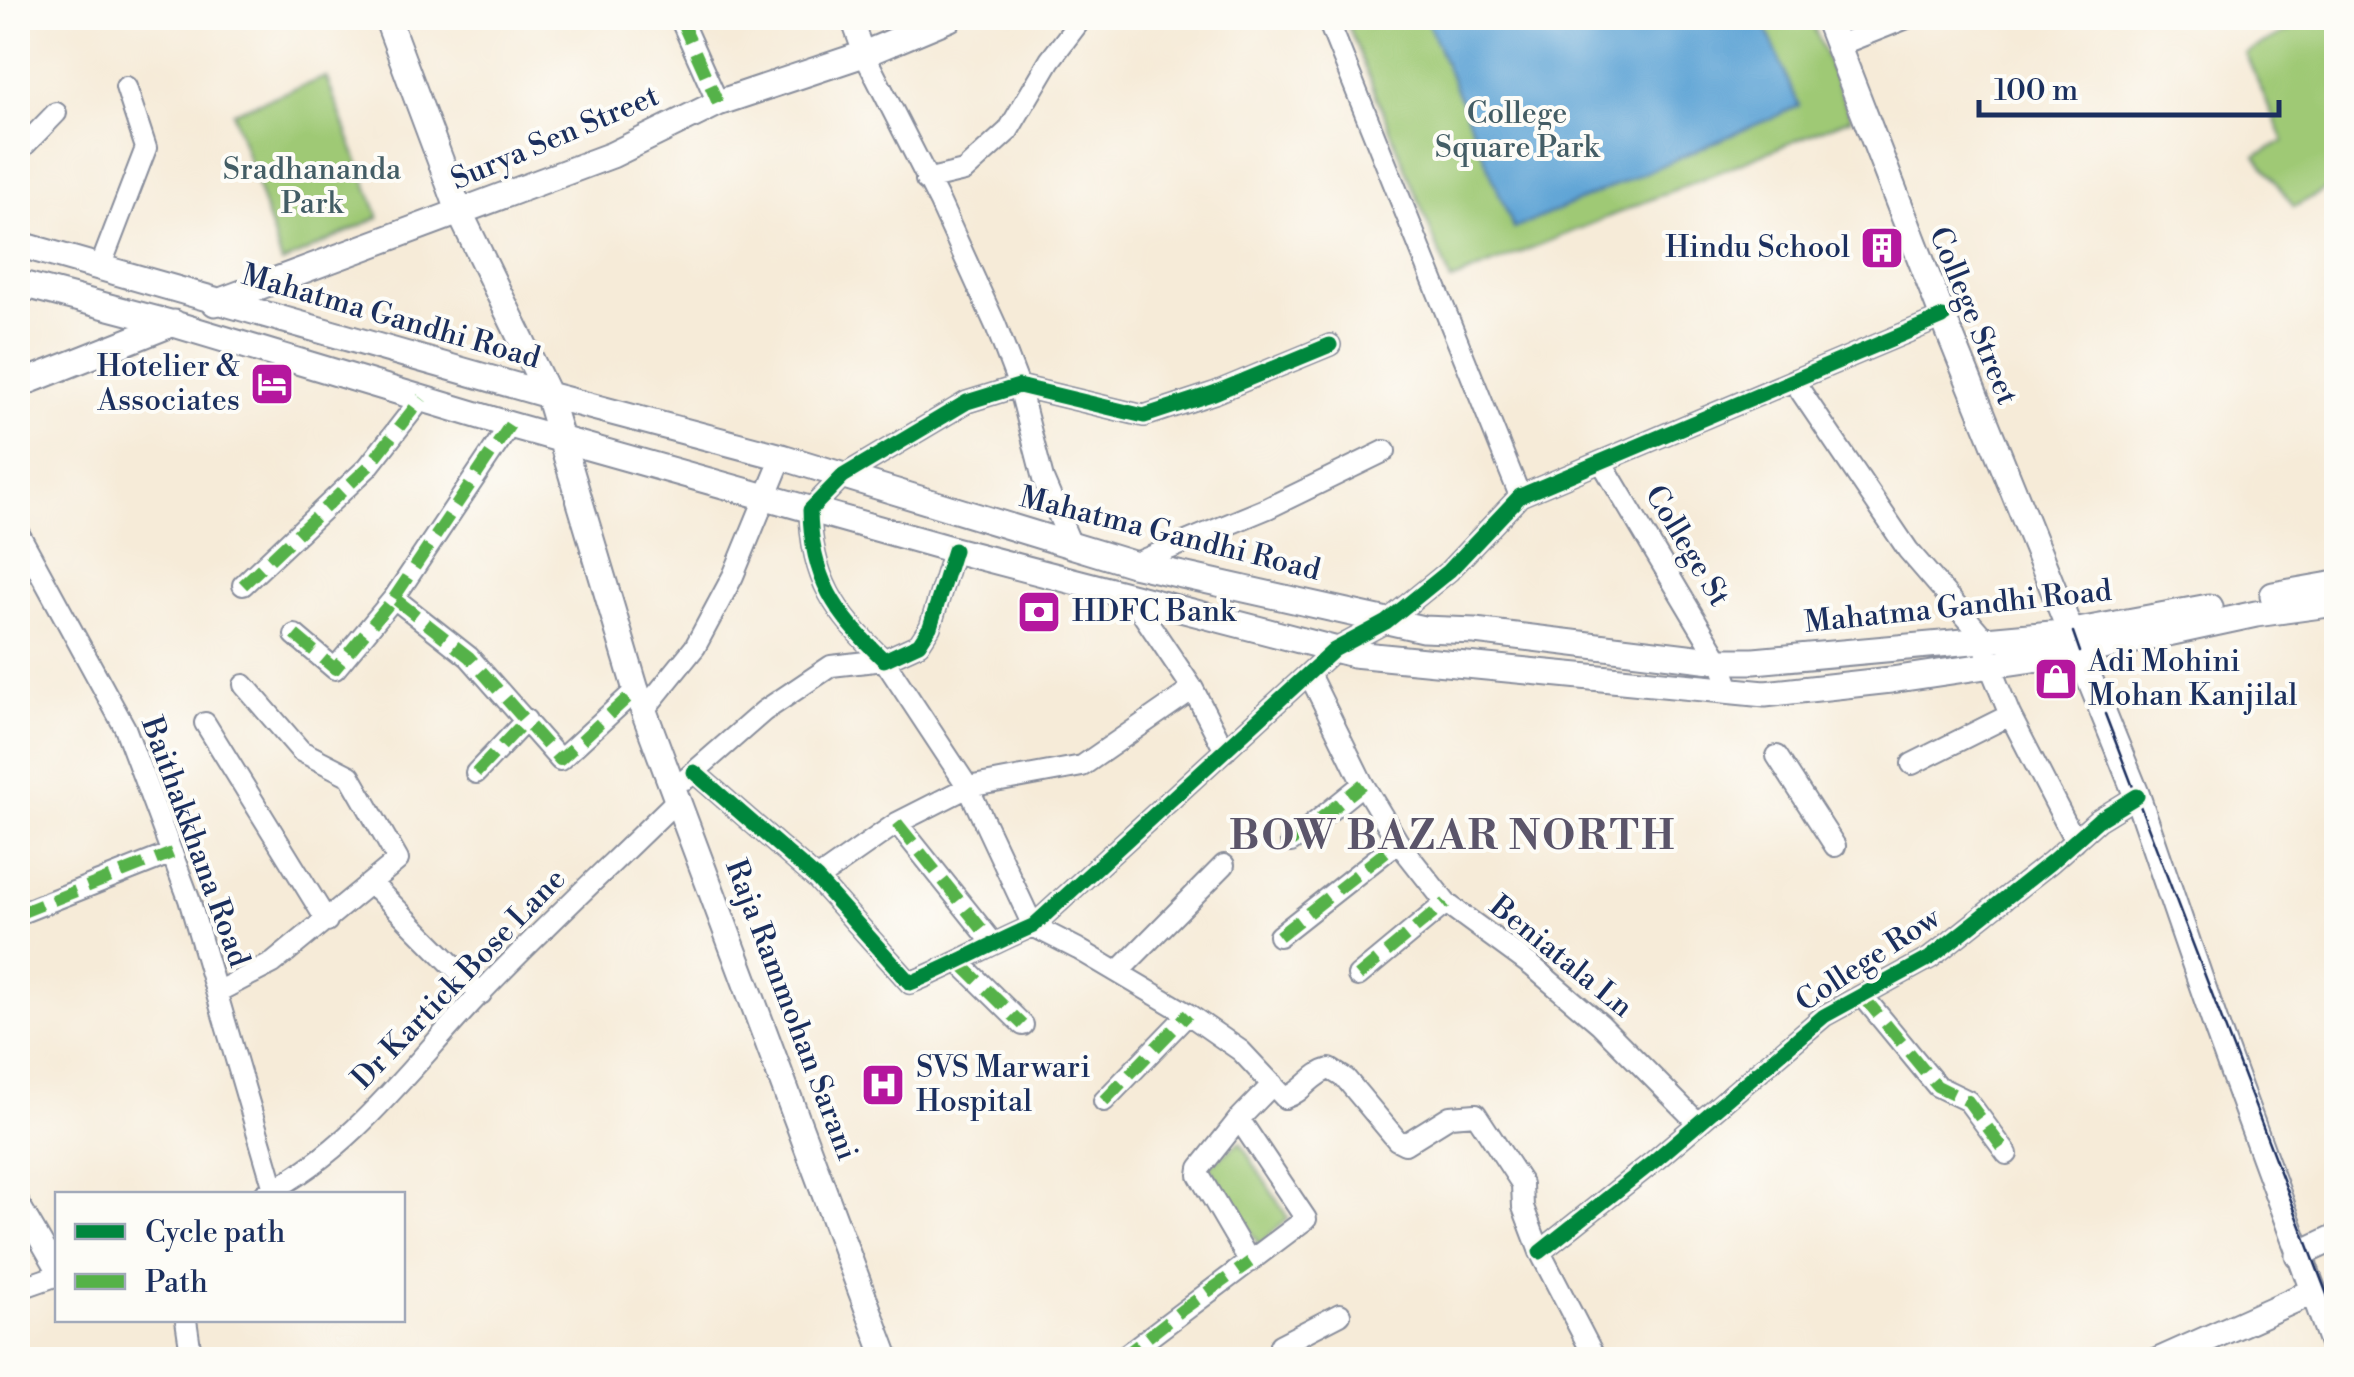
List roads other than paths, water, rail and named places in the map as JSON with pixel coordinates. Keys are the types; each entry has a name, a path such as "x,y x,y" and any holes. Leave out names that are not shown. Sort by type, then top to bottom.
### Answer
{"main road":[{"name":"Raja Rammohan Sarani","path":"388,18 460,213 548,396 640,700 887,1360"},
{"name":"Surya Sen Street","path":"18,385 174,324 218,302 612,155 718,103 864,54 945,18"},
{"name":"College Street","path":"1827,18 1942,317 2077,642 2316,1246 2312,1292 2336,1353"},
{"name":"Mahatma Gandhi Road","path":"18,244 548,396 782,458 1133,564 1423,629 1475,630 1754,662 1987,651 2077,642 2336,602"},
{"name":"Mahatma Gandhi Road","path":"18,283 174,324 810,510 1334,650 1731,692 1784,692 1891,680 1987,651"},
{"name":"Mahatma Gandhi Road","path":"2077,642 2336,584"},
{"path":"2160,1360 2312,1292"}],"street":[{"path":"680,18 718,103"},
{"path":"851,18 864,54 988,308 1019,386 1043,479 1072,547"},
{"path":"926,180 964,172 1008,131 1050,60 1082,18"},
{"path":"1327,18 1520,496"},
{"path":"1839,45 1907,18"},
{"path":"101,266 146,148 126,88"},
{"path":"18,152 56,113"},
{"path":"694,772 817,879 910,983 1033,926 1334,650 1386,622 1449,570 1520,496 1942,317"},
{"path":"1330,345 1214,393 1144,416 1019,386 968,402 843,476 810,510 810,542 822,585 854,632 884,660 968,787 1033,926 1188,1014 1241,1051 1285,1098 1294,1096 1319,1072 1330,1069 1346,1080 1396,1140 1406,1144 1450,1116 1476,1114 1522,1184 1523,1207 1540,1252 1596,1360"},
{"path":"1793,380 1908,550 1987,651 2010,715 2075,841"},
{"path":"243,586 368,467 422,398"},
{"path":"295,635 336,669 394,598 510,425"},
{"path":"1133,564 1268,508 1385,450"},
{"path":"394,598 469,657 560,760 640,700 695,647 733,576 782,458"},
{"name":"College St","path":"1602,463 1720,660 1731,692"},
{"name":"Baithakkhana Road","path":"18,532 124,728 190,899 269,1192"},
{"path":"884,660 919,644 930,627 954,550"},
{"path":"1131,597 1193,690 1225,750"},
{"name":"Dr Kartick Bose Lane","path":"269,1192 291,1181 387,1100 481,994 694,772 764,711 831,666 884,660"},
{"name":"Beniatala Ln","path":"1309,674 1398,842 1446,903 1532,966 1600,1024 1698,1123"},
{"path":"217,992 273,962 398,860 350,776 301,751 244,685"},
{"path":"817,879 897,824 968,787 1082,766 1193,690"},
{"path":"1912,764 2010,715"},
{"path":"476,773 526,720"},
{"path":"205,723 327,921"},
{"path":"1777,756 1835,846"},
{"path":"1290,842 1364,784"},
{"name":"College Row","path":"1540,1252 1824,1016 1930,958 2098,820 2137,796"},
{"path":"897,824 993,943"},
{"path":"1280,936 1398,842"},
{"path":"18,914 172,853"},
{"path":"1118,972 1224,865"},
{"path":"371,883 481,994"},
{"path":"1358,976 1446,903"},
{"path":"960,963 1023,1024"},
{"path":"1862,995 1937,1086 1968,1101 2007,1154"},
{"path":"1104,1101 1188,1014"},
{"path":"1250,1262 1199,1175 1203,1163 1272,1084"},
{"path":"1119,1360 1306,1219 1239,1119"},
{"path":"18,1202 55,1268"},
{"path":"18,1289 55,1274"},
{"path":"1280,1344 1340,1314"},
{"path":"186,1322 192,1360"}],"water":[{"path":"1426,18 1762,18 1799,106 1514,229"}],"tram line":[{"path":"2073,632 2080,652"},
{"path":"2105,714 2336,1318"}],"place":[{"name":"Hindu School","path":"1882,248"},
{"name":"Hotelier & Associates","path":"272,384"},
{"name":"HDFC Bank","path":"1039,612"},
{"name":"Adi Mohini Mohan Kanjilal","path":"2056,679"},
{"name":"SVS Marwari Hospital","path":"883,1085"}],"district":[{"name":"BOW BAZAR NORTH","path":"1453,837"}],"park label":[{"name":"College Square Park","path":"1517,131"},
{"name":"Sradhananda Park","path":"312,187"}]}
